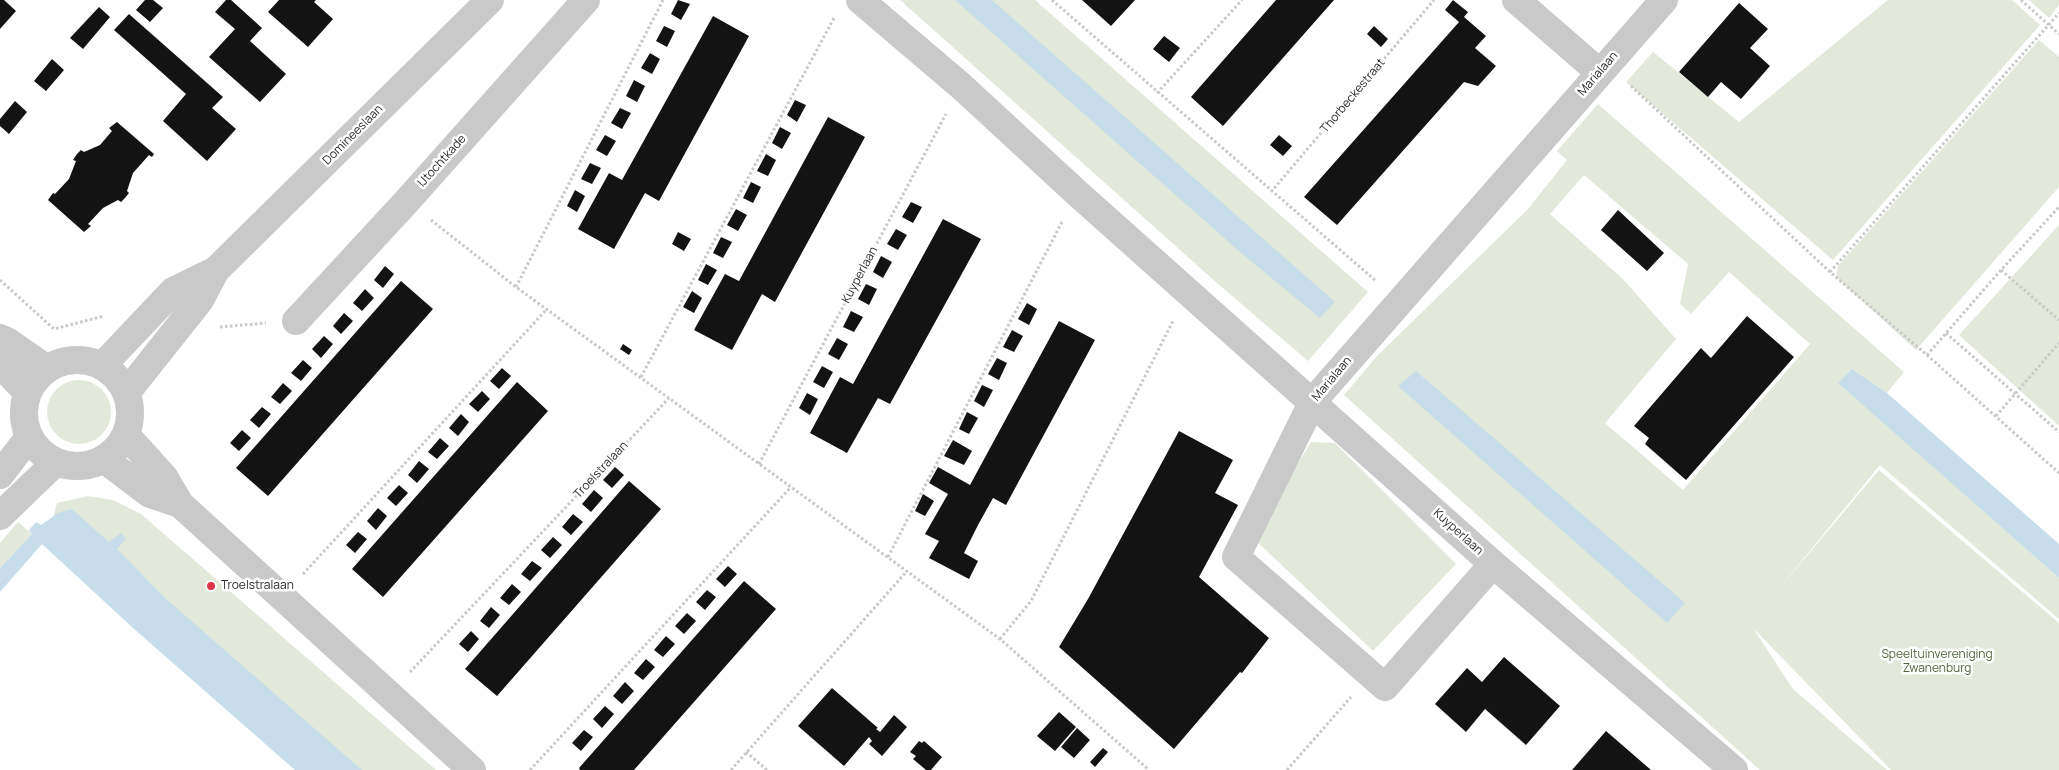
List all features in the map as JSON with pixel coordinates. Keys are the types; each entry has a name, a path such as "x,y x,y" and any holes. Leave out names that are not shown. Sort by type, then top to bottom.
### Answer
{"street":[{"name":"Domineeslaan","path":"126,392 200,300 216,270 490,0"},
{"name":"IJtochtkade","path":"296,321 407,201 586,0"},
{"name":"Kuyperlaan","path":"860,0 962,86 1077,192 1493,564 1734,770"},
{"path":"1516,0 1603,68"},
{"name":"Marialaan","path":"1493,564 1385,686 1236,557 1312,402 1664,0"},
{"name":"Domineeslaan","path":"102,366 173,291 216,270"},
{"path":"0,338 47,368"},
{"path":"84,360 102,366 117,377 126,392 130,406 130,421 126,436 117,449 105,460 89,466 72,467 55,463 40,452 29,437 24,422 23,407 27,392 35,379 47,368 64,361 84,360"},
{"path":"0,364 27,392"},
{"path":"126,436 164,477 180,504 472,770"},
{"path":"0,474 29,437"},
{"path":"105,460 150,494 180,504"},
{"path":"0,516 55,463"}],"path":[{"path":"516,287 663,0"},
{"path":"1052,0 1271,192 1400,301"},
{"path":"1158,93 1242,0"},
{"name":"Thorbeckestraat","path":"1271,192 1434,0"},
{"path":"2021,0 2059,34"},
{"path":"1830,272 2059,13"},
{"path":"641,377 834,18"},
{"path":"1603,68 1830,272 2059,472"},
{"name":"Kuyperlaan","path":"759,464 962,86"},
{"path":"888,557 1077,192"},
{"path":"407,201 516,287 1000,639 1149,770"},
{"path":"1927,355 2001,270 2059,208"},
{"path":"2001,270 2059,320"},
{"path":"0,280 54,329 116,313 138,328"},
{"path":"1000,639 1031,600 1167,336 1186,288"},
{"path":"282,596 547,309"},
{"path":"1946,333 2059,432"},
{"path":"1996,416 2059,343"},
{"name":"Troelstralaan","path":"389,694 669,398"},
{"path":"530,770 791,487"},
{"path":"731,770 907,571"},
{"path":"1287,770 1371,674"},
{"path":"746,752 767,770"}],"green space":[{"path":"900,0 1035,0 1368,292 1308,361 1217,283"},
{"path":"1888,0 2012,0 2040,25 1833,260 1626,82 1653,52 1739,122"},
{"path":"2029,0 2059,0 2059,5 2049,18"},
{"path":"2039,40 2059,57 2059,187 1916,350 1836,277 1838,266"},
{"name":"Speeltuinvereniging Zwanenburg","path":"1598,104 1904,372 1887,393 1852,369 1839,383 2059,578 2059,619 1880,465 1778,590 1879,470 2059,623 2059,770 1891,770 1753,628 1793,689 1887,770 1760,770 1344,395 1377,356 1527,210 1567,160 1557,151","holes":["1584,175 1688,264 1680,304 1691,314 1729,272 1810,344 1683,490 1605,423 1676,339 1623,279 1550,214"]},
{"path":"2059,225 2059,426 1959,335"},
{"path":"73,380 85,380 102,389 109,400 111,412 109,424 102,435 85,444 73,444 61,439 52,430 47,418 47,406 52,394 61,385"},
{"path":"1311,442 1335,443 1456,564 1373,651 1253,538"},
{"path":"88,496 113,500 141,514 436,770 322,770 47,541 57,503"},
{"path":"18,522 32,534 0,568 0,543"}],"water":[{"path":"955,0 992,0 1335,302 1320,318 1240,252"},
{"path":"1852,369 1887,393 2059,544 2059,578 1838,383"},
{"path":"1416,371 1685,603 1667,623 1398,386"},
{"path":"72,509 109,542 121,533 126,539 117,549 165,598 362,770 295,770 133,628 42,544 0,592 0,568 32,534 29,530 36,522 41,525 58,513"}],"building":[{"path":"0,0 4,0 16,11 0,29"},
{"path":"145,0 153,0 163,8 150,22 136,10"},
{"path":"226,0 231,0 262,28 250,41 286,74 260,102 209,57 235,29 215,12"},
{"path":"279,0 316,0 314,2 333,19 308,47 268,12"},
{"path":"678,0 690,4 681,20 671,14"},
{"path":"1082,0 1135,0 1111,26"},
{"path":"1276,0 1334,0 1223,126 1191,97"},
{"path":"1453,0 1468,12 1464,17 1486,36 1475,48 1496,66 1478,86 1464,82 1337,225 1304,197 1459,22 1445,10"},
{"path":"1739,3 1768,29 1750,48 1770,66 1741,99 1721,82 1708,97 1679,72"},
{"path":"99,7 110,17 83,49 70,38"},
{"path":"129,14 223,97 212,108 236,129 207,161 163,121 186,94 114,30"},
{"path":"713,16 749,36 659,201 645,193 614,249 578,229 609,173 622,180"},
{"path":"664,26 675,31 667,47 656,41"},
{"path":"1374,26 1388,39 1381,47 1367,34"},
{"path":"1164,36 1180,48 1169,62 1153,49"},
{"path":"650,53 660,59 652,74 641,68"},
{"path":"52,59 64,70 46,91 34,81"},
{"path":"634,80 645,86 637,102 626,96"},
{"path":"795,100 806,105 797,122 787,115"},
{"path":"15,101 27,112 9,134 0,126 0,119"},
{"path":"620,108 631,113 622,129 611,123"},
{"path":"828,117 865,137 775,302 762,294 732,350 694,330 725,274 739,281"},
{"path":"117,122 154,154 152,157 149,155 133,173 127,191 129,193 125,198 121,202 118,200 103,208 88,224 91,226 84,232 48,200 69,179 76,161 73,160 77,154 81,150 84,152 100,145 112,131 109,128"},
{"path":"780,127 791,133 782,149 772,143"},
{"path":"605,135 616,141 607,156 596,150"},
{"path":"1279,135 1292,146 1283,156 1270,145"},
{"path":"766,154 776,160 768,176 757,171"},
{"path":"590,163 601,168 592,184 581,179"},
{"path":"751,182 761,187 753,203 743,198"},
{"path":"575,190 585,196 577,212 567,206"},
{"path":"911,202 922,207 913,223 902,217"},
{"path":"736,209 747,215 738,231 727,225"},
{"path":"1618,210 1664,253 1647,271 1601,230"},
{"path":"943,219 981,239 890,404 878,398 847,453 810,433 840,377 853,384"},
{"path":"896,229 907,235 898,250 887,244"},
{"path":"678,232 691,239 684,251 672,244"},
{"path":"721,237 732,242 723,258 713,253"},
{"path":"881,256 892,262 883,278 873,272"},
{"path":"706,264 717,270 708,285 698,280"},
{"path":"385,266 394,274 383,288 374,280"},
{"path":"401,281 433,309 268,496 236,468"},
{"path":"866,284 877,289 869,305 858,299"},
{"path":"365,289 374,298 362,311 353,303"},
{"path":"692,291 702,298 694,313 683,307"},
{"path":"1027,303 1037,309 1029,325 1018,319"},
{"path":"851,311 863,317 854,332 843,327"},
{"path":"344,313 353,321 341,334 333,326"},
{"path":"1747,316 1794,357 1686,480 1645,444 1649,438 1634,426 1701,348 1711,358"},
{"path":"1059,321 1095,340 1006,505 993,498 978,525 964,553 978,561 969,579 929,558 939,541 925,534 948,494 929,483 938,467 970,485"},
{"path":"1012,330 1023,336 1014,352 1003,347"},
{"path":"324,336 333,344 321,358 312,349"},
{"path":"837,338 848,344 839,360 828,354"},
{"path":"623,344 632,350 629,355 620,349"},
{"path":"997,358 1007,363 999,380 988,374"},
{"path":"303,360 312,368 301,381 291,373"},
{"path":"822,366 833,372 824,388 813,382"},
{"path":"502,368 511,376 499,389 490,381"},
{"path":"517,382 548,411 383,597 352,569"},
{"path":"283,383 292,391 280,404 271,397"},
{"path":"982,385 993,390 984,407 974,401"},
{"path":"482,391 490,399 478,412 469,404"},
{"path":"807,393 818,399 810,415 799,408"},
{"path":"262,407 271,414 259,428 250,420"},
{"path":"967,412 978,418 969,434 959,429"},
{"path":"461,414 469,422 458,436 449,428"},
{"path":"242,430 251,438 239,451 230,443"},
{"path":"1179,431 1233,460 1215,493 1238,505 1199,577 1269,638 1242,673 1240,672 1174,749 1059,647 1088,599"},
{"path":"440,438 449,446 437,459 428,452"},
{"path":"953,440 972,451 964,465 944,456"},
{"path":"419,461 429,469 417,483 408,475"},
{"path":"615,467 624,475 612,488 603,480"},
{"path":"629,481 661,509 497,696 465,669"},
{"path":"399,485 408,493 396,506 387,498"},
{"path":"594,490 603,498 591,512 582,504"},
{"path":"923,494 934,501 925,516 915,511"},
{"path":"378,508 387,516 376,530 367,521"},
{"path":"573,514 583,522 571,535 562,527"},
{"path":"358,532 367,539 355,553 346,545"},
{"path":"553,537 562,545 550,558 541,550"},
{"path":"532,561 542,568 530,581 521,574"},
{"path":"728,566 737,574 725,587 716,579"},
{"path":"744,581 776,609 634,770 580,770 579,768"},
{"path":"512,584 521,592 509,605 500,598"},
{"path":"707,590 716,597 705,610 696,602"},
{"path":"491,607 500,615 489,628 480,621"},
{"path":"687,613 696,621 684,634 675,626"},
{"path":"471,631 479,639 468,652 459,644"},
{"path":"666,636 675,644 663,657 654,650"},
{"path":"1504,657 1560,706 1526,745 1485,709 1466,732 1435,704 1467,668 1482,682"},
{"path":"646,659 655,667 643,680 634,673"},
{"path":"625,682 634,691 622,704 613,696"},
{"path":"832,688 878,728 876,729 880,732 894,715 907,727 882,756 869,744 872,741 869,737 844,766 798,726"},
{"path":"605,706 614,714 602,728 593,719"},
{"path":"1059,712 1076,727 1055,751 1037,736"},
{"path":"1077,728 1090,740 1074,758 1061,747"},
{"path":"584,730 593,737 581,751 572,743"},
{"path":"1606,731 1651,770 1572,770"},
{"path":"919,741 922,743 924,741 942,757 931,770 926,770 913,759 916,756 910,752"},
{"path":"1103,748 1108,752 1095,767 1090,762"}],"place":[{"name":"Troelstralaan","path":"211,586"}]}
